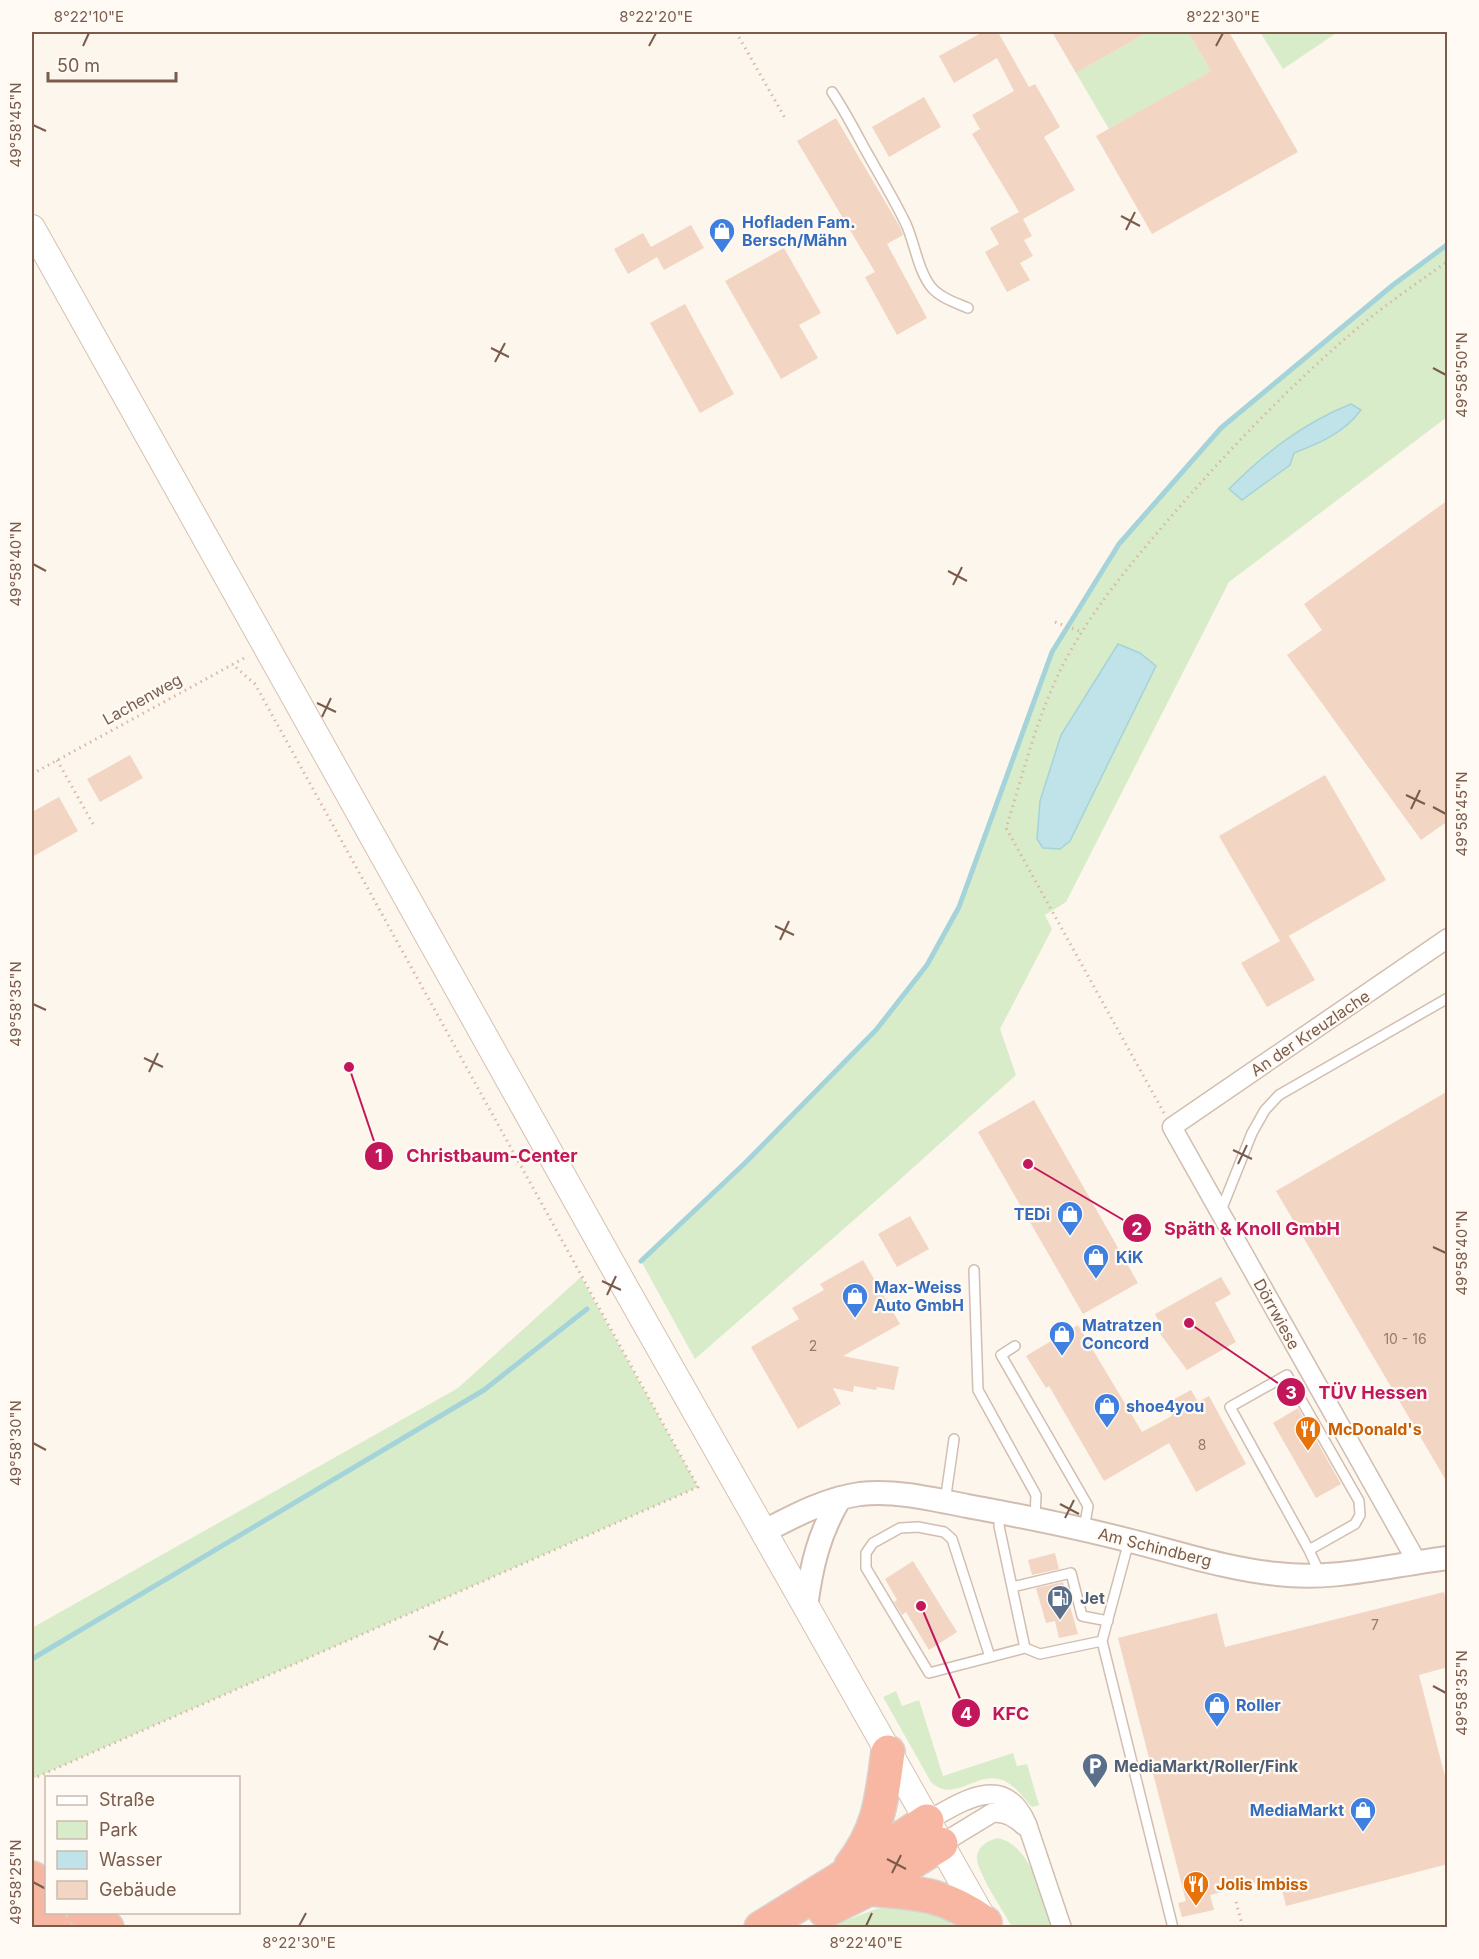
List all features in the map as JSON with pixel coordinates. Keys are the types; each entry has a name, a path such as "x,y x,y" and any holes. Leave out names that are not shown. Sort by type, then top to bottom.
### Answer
{"highway":[{"path":"855,1884 862,1852 873,1830 880,1805 888,1752"},
{"path":"791,1928 934,1832"},
{"path":"32,1878 45,1887"},
{"path":"761,1928 855,1884 921,1893 948,1900 968,1911 986,1925"},
{"path":"32,1913 55,1928"},
{"path":"87,1914 107,1928"}],"main road":[{"path":"32,228 266,648 986,1925"}],"street":[{"name":"An der Kreuzlache","path":"1172,1127 1448,938"},
{"name":"Dörrwiese","path":"1172,1127 1417,1562"},
{"name":"Am Schindberg","path":"763,1532 804,1511 840,1498 860,1494 886,1493 911,1495 1084,1529 1225,1565 1277,1574 1320,1576 1363,1572 1448,1558"},
{"path":"806,1607 810,1571 816,1547 828,1517 840,1498"},
{"path":"934,1832 965,1800 984,1794 993,1794 1010,1801 1020,1812 1031,1834 1062,1928"},
{"path":"934,1832 996,1812 1012,1816 1031,1834"}],"lane":[{"path":"832,92 851,120 893,197 927,280 934,290 947,299 968,308"},
{"path":"1220,1213 1252,1133 1265,1110 1279,1095 1448,998"},
{"path":"974,1270 978,1390 1036,1495 1035,1519"},
{"path":"1016,1346 1000,1355 1088,1506 1084,1529"},
{"path":"1309,1550 1355,1524 1360,1515 1359,1501 1287,1375 1230,1407 1309,1550 1320,1576"},
{"path":"945,1502 954,1439"},
{"path":"1000,1512 999,1526 1025,1648"},
{"path":"990,1657 952,1539 944,1532 918,1527 900,1528 873,1543 866,1553 866,1568 929,1673 1025,1648 1040,1654 1102,1641"},
{"path":"1130,1540 1102,1641 1173,1928"},
{"path":"1012,1587 1071,1573 1082,1616 1108,1621"}],"path":[{"path":"736,32 785,118"},
{"path":"1172,1127 1006,828 1038,727 1057,677 1082,632 1112,586 1176,511 1281,399 1354,331 1448,261"},
{"path":"1055,622 1082,632"},
{"name":"Lachenweg","path":"32,774 232,664 266,648"},
{"path":"32,1779 698,1487 255,684 232,664"},
{"path":"57,760 93,824"},
{"path":"1236,1902 1243,1928"}],"green space":[{"path":"1148,32 1188,32 1211,71 1109,129 1076,73"},
{"path":"1260,32 1338,32 1283,69"},
{"path":"1447,244 1447,417 1229,582 1066,902 1045,915 1052,929 1000,1029 1016,1075 695,1359 641,1261 745,1163 876,1030 927,965 959,907 1052,652 1119,544 1221,428 1393,285","holes":["1118,644 1156,666 1070,840 1060,849 1038,839 1040,801 1061,735"]},
{"path":"581,1277 698,1487 32,1779 32,1628 458,1388"},
{"path":"896,1691 902,1706 919,1700 943,1776 1013,1753 1017,1766 1027,1764 1039,1805 1032,1807 1013,1786 995,1778 949,1790 940,1788 931,1782 883,1697"},
{"path":"997,1838 1009,1842 1027,1861 1039,1888 1051,1927 1012,1927 977,1862 978,1852 982,1846"},
{"path":"909,1904 931,1909 956,1927 826,1928 876,1909"}],"water":[{"path":"1351,404 1361,410 1347,425 1322,441 1294,453 1290,465 1242,500 1229,489 1256,463 1286,440 1317,420"},
{"path":"1118,644 1140,653 1156,666 1070,841 1060,849 1043,848 1037,839 1040,801 1061,735"}],"building":[{"path":"983,32 998,32 1029,87 1035,84 1060,127 1044,137 1075,190 1023,219 1032,236 1024,240 1033,256 1020,263 1030,280 1007,292 985,252 999,244 990,228 1019,212 972,134 980,129 972,115 1014,91 997,58 954,83 939,56"},
{"path":"1052,32 1148,32 1076,73"},
{"path":"1188,32 1229,32 1298,152 1152,234 1096,136 1211,71"},
{"path":"924,97 941,127 889,157 872,127"},
{"path":"836,118 900,227 903,235 887,244 927,318 897,335 865,277 875,272 797,141"},
{"path":"691,225 704,248 664,270 657,257 628,274 614,249 643,233 651,247"},
{"path":"784,248 821,313 799,325 818,358 781,379 725,281"},
{"path":"685,304 734,394 700,413 650,323"},
{"path":"1448,500 1448,821 1421,840 1287,655 1322,630 1304,604"},
{"path":"130,755 143,778 100,802 87,779"},
{"path":"1325,775 1386,880 1280,941 1219,836"},
{"path":"59,797 78,831 32,857 32,812"},
{"path":"1289,936 1315,980 1267,1007 1241,963"},
{"path":"1448,1091 1448,1484 1276,1191"},
{"path":"1034,1100 1138,1283 1083,1314 978,1132"},
{"path":"910,1216 929,1249 897,1267 878,1234"},
{"path":"863,1260 900,1324 843,1356 899,1367 894,1390 854,1386 853,1392 833,1388 841,1404 798,1429 751,1347 799,1319 792,1308 824,1290 820,1284"},
{"path":"1221,1277 1231,1294 1215,1303 1236,1342 1187,1370 1152,1323 1158,1320 1155,1314"},
{"path":"1078,1325 1142,1432 1172,1416 1165,1404 1191,1390 1198,1402 1209,1396 1246,1464 1196,1492 1169,1443 1104,1481 1049,1386 1046,1388 1026,1356"},
{"name":"McDonald's","path":"1298,1408 1341,1484 1316,1498 1273,1423"},
{"path":"1055,1553 1059,1569 1032,1575 1028,1560"},
{"path":"913,1561 957,1632 929,1650 906,1612 902,1615 894,1602 897,1600 885,1579"},
{"path":"1063,1582 1078,1634 1059,1638 1055,1621 1046,1623 1036,1588"},
{"path":"1444,1592 1448,1606 1448,1667 1419,1675 1448,1788 1448,1864 1286,1906 1279,1877 1210,1895 1214,1910 1182,1917 1178,1903 1186,1901 1118,1638 1217,1613 1225,1647"}],"waterway":[{"path":"641,1261 745,1163 876,1030 927,965 959,907 1052,652 1119,544 1221,428 1393,285 1448,244"},
{"path":"32,1659 484,1390 587,1309"}],"place":[{"name":"Hofladen Fam. Bersch/Mähn","path":"722,254"},
{"name":"Christbaum-Center","path":"349,1067"},
{"name":"Späth & Knoll GmbH","path":"1028,1164"},
{"name":"TEDi","path":"1070,1237"},
{"name":"KiK","path":"1096,1280"},
{"name":"Max-Weiss Auto GmbH","path":"855,1319"},
{"name":"TÜV Hessen","path":"1189,1323"},
{"name":"Matratzen Concord","path":"1062,1357"},
{"name":"shoe4you","path":"1107,1429"},
{"name":"McDonald's","path":"1308,1452"},
{"name":"KFC","path":"921,1606"},
{"name":"Jet","path":"1060,1621"},
{"name":"Roller","path":"1217,1728"},
{"name":"MediaMarkt/Roller/Fink","path":"1095,1789"},
{"name":"MediaMarkt","path":"1363,1833"},
{"name":"Jolis Imbiss","path":"1196,1907"}]}
